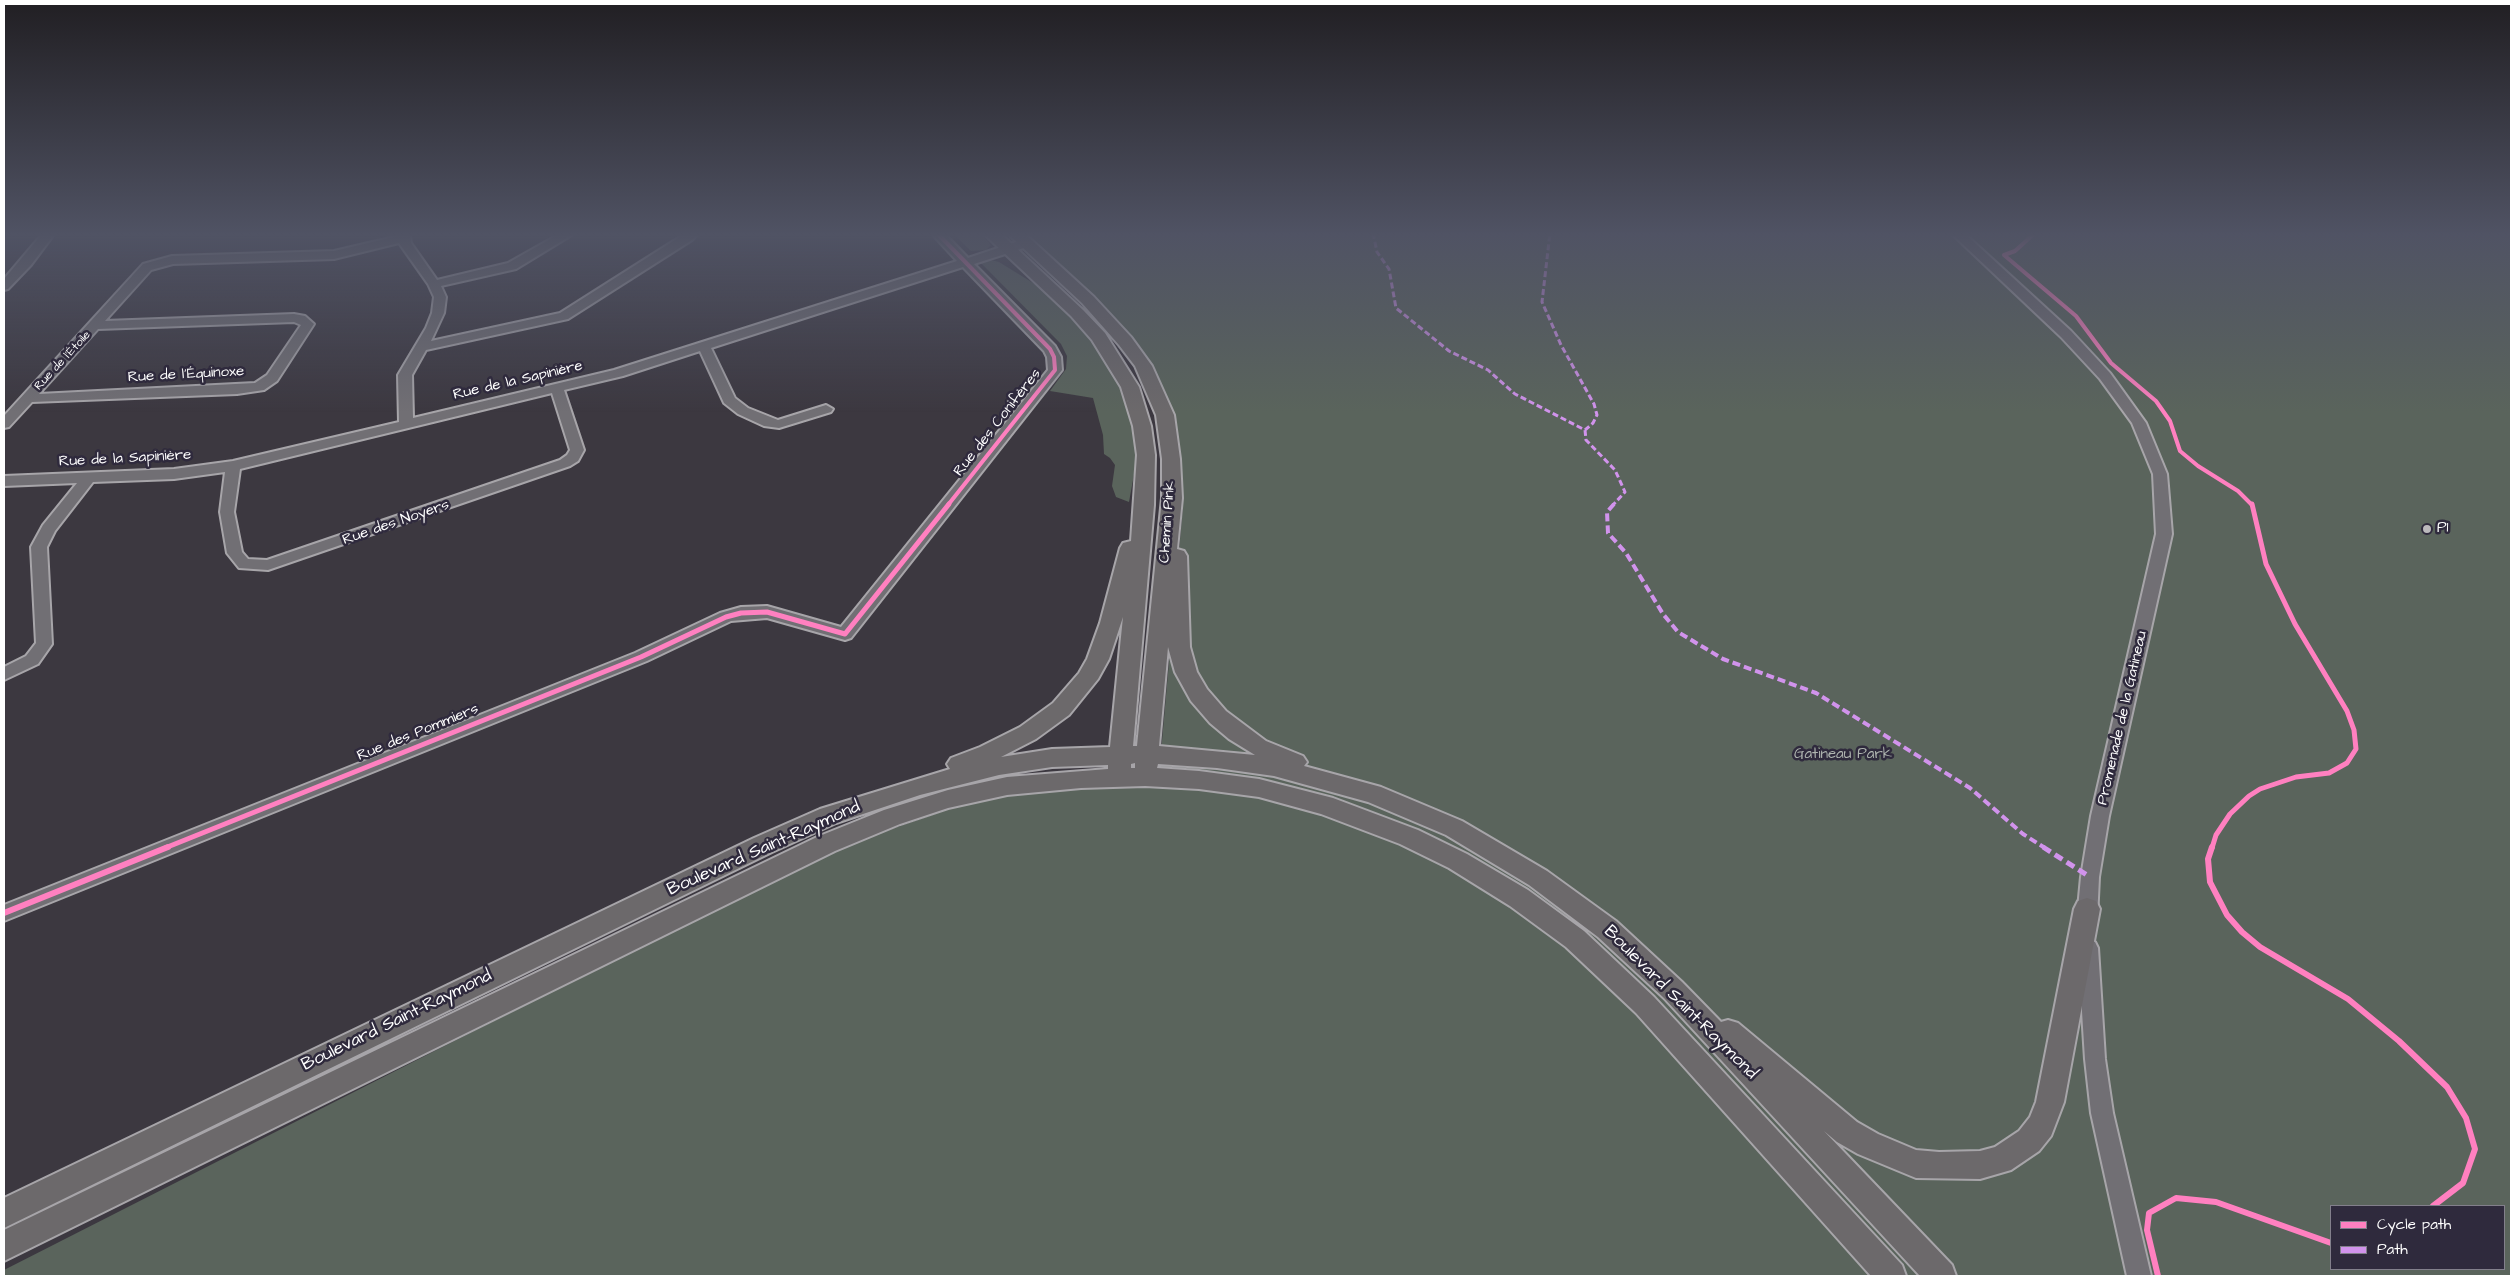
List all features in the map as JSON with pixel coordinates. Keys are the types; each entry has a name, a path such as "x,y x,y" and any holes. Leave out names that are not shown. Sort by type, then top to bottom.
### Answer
{"main road":[{"name":"Chemin Pink","path":"1060,293 1090,327 1121,370 1138,409 1145,441 1133,766"},
{"name":"Chemin Pink","path":"1075,293 1108,321 1143,366 1165,415 1171,459 1172,498 1133,766"},
{"path":"1172,498 1177,555 1179,647 1186,672 1199,695 1218,717 1258,747 1373,794"},
{"path":"828,816 917,779 988,753 1028,733 1066,704 1087,679 1098,659 1144,505"},
{"name":"Boulevard Saint-Raymond","path":"4,1213 360,1038 763,845 828,816 920,786 991,768 1052,758 1133,766 1199,780 1259,788 1325,805 1409,837 1458,861 1519,898 1575,939 1639,999 1891,1276"},
{"name":"Boulevard Saint-Raymond","path":"4,1246 470,1016 826,844 892,817 948,799 1034,783 1133,766 1217,759 1274,767 1373,794 1454,828 1552,887 1607,929 1672,990 1941,1276"},
{"path":"1607,929 1847,1132 1868,1144 1916,1164 1960,1167 2001,1160 2029,1141 2041,1126 2050,1102 2087,909"}],"street":[{"name":"Rue de l'Étoile","path":"4,424 123,293"},
{"path":"406,424 403,381 438,313 440,297 438,293"},
{"path":"422,347 564,316 602,293"},
{"name":"Rue de la Sapinière","path":"4,481 174,474 233,466 618,374 872,293"},
{"name":"Rue des Conifères","path":"845,634 1052,377 1055,370 1054,357 1050,349 995,293"},
{"name":"Promenade de la Gatineau","path":"2021,293 2066,334 2106,376 2139,423 2160,474 2164,534 2100,816 2087,909 2090,991 2102,1113 2139,1276"},
{"name":"Rue de l'Équinoxe","path":"29,398 237,390 259,386 272,378 307,329 308,324 301,319 294,318 96,325"},
{"path":"704,346 730,400 743,411 769,423 779,424 826,408"},
{"name":"Rue des Noyers","path":"233,466 227,512 235,554 244,564 268,565 565,464 573,458 576,450 557,388"},
{"path":"4,674 32,660 44,644 39,547 48,529 88,479"},
{"name":"Rue des Pommiers","path":"4,913 641,657 726,617 741,613 767,612 845,634"}],"green space":[{"path":"1010,293 1045,293 1081,326 1109,361 1128,401 1136,435 1137,458 1129,502 1116,497 1112,486 1115,465 1104,454 1103,435 1093,398 1050,391 1066,369 1067,356 1061,344"},
{"name":"Gatineau Park","path":"1086,293 2511,293 2511,1276 4,1276 4,1270 763,884 874,835 952,808 1025,792 1158,785 1183,506 1175,426 1165,395 1154,373"}],"marked path":[{"path":"1393,293 1396,308 1449,351 1488,370 1515,394 1585,430 1593,423 1597,415 1594,404 1561,345 1542,302 1543,293"},
{"path":"1585,430 1586,440 1615,470 1625,492 1607,512 1608,533 1626,553 1663,614 1678,632 1723,659 1816,693 1970,788 2023,834 2090,877"}],"cycle path":[{"path":"4,913 641,657 726,617 741,613 767,612 845,634 1055,370 1054,357 1050,349 995,293"},
{"path":"2049,293 2076,316 2111,363 2156,401 2170,421 2180,451 2198,466 2238,491 2252,503 2255,524 2266,564 2295,624 2347,711 2354,730 2356,749 2347,763 2329,773 2296,777 2260,789 2249,796 2230,814 2216,835 2208,859 2210,882 2227,915 2242,932 2260,947 2348,999 2399,1041 2447,1087 2466,1118 2475,1149 2463,1183 2434,1205"},
{"path":"2158,1276 2147,1230 2149,1213 2176,1198 2216,1202 2330,1243"}],"place":[{"name":"P1","path":"2427,529"}]}
